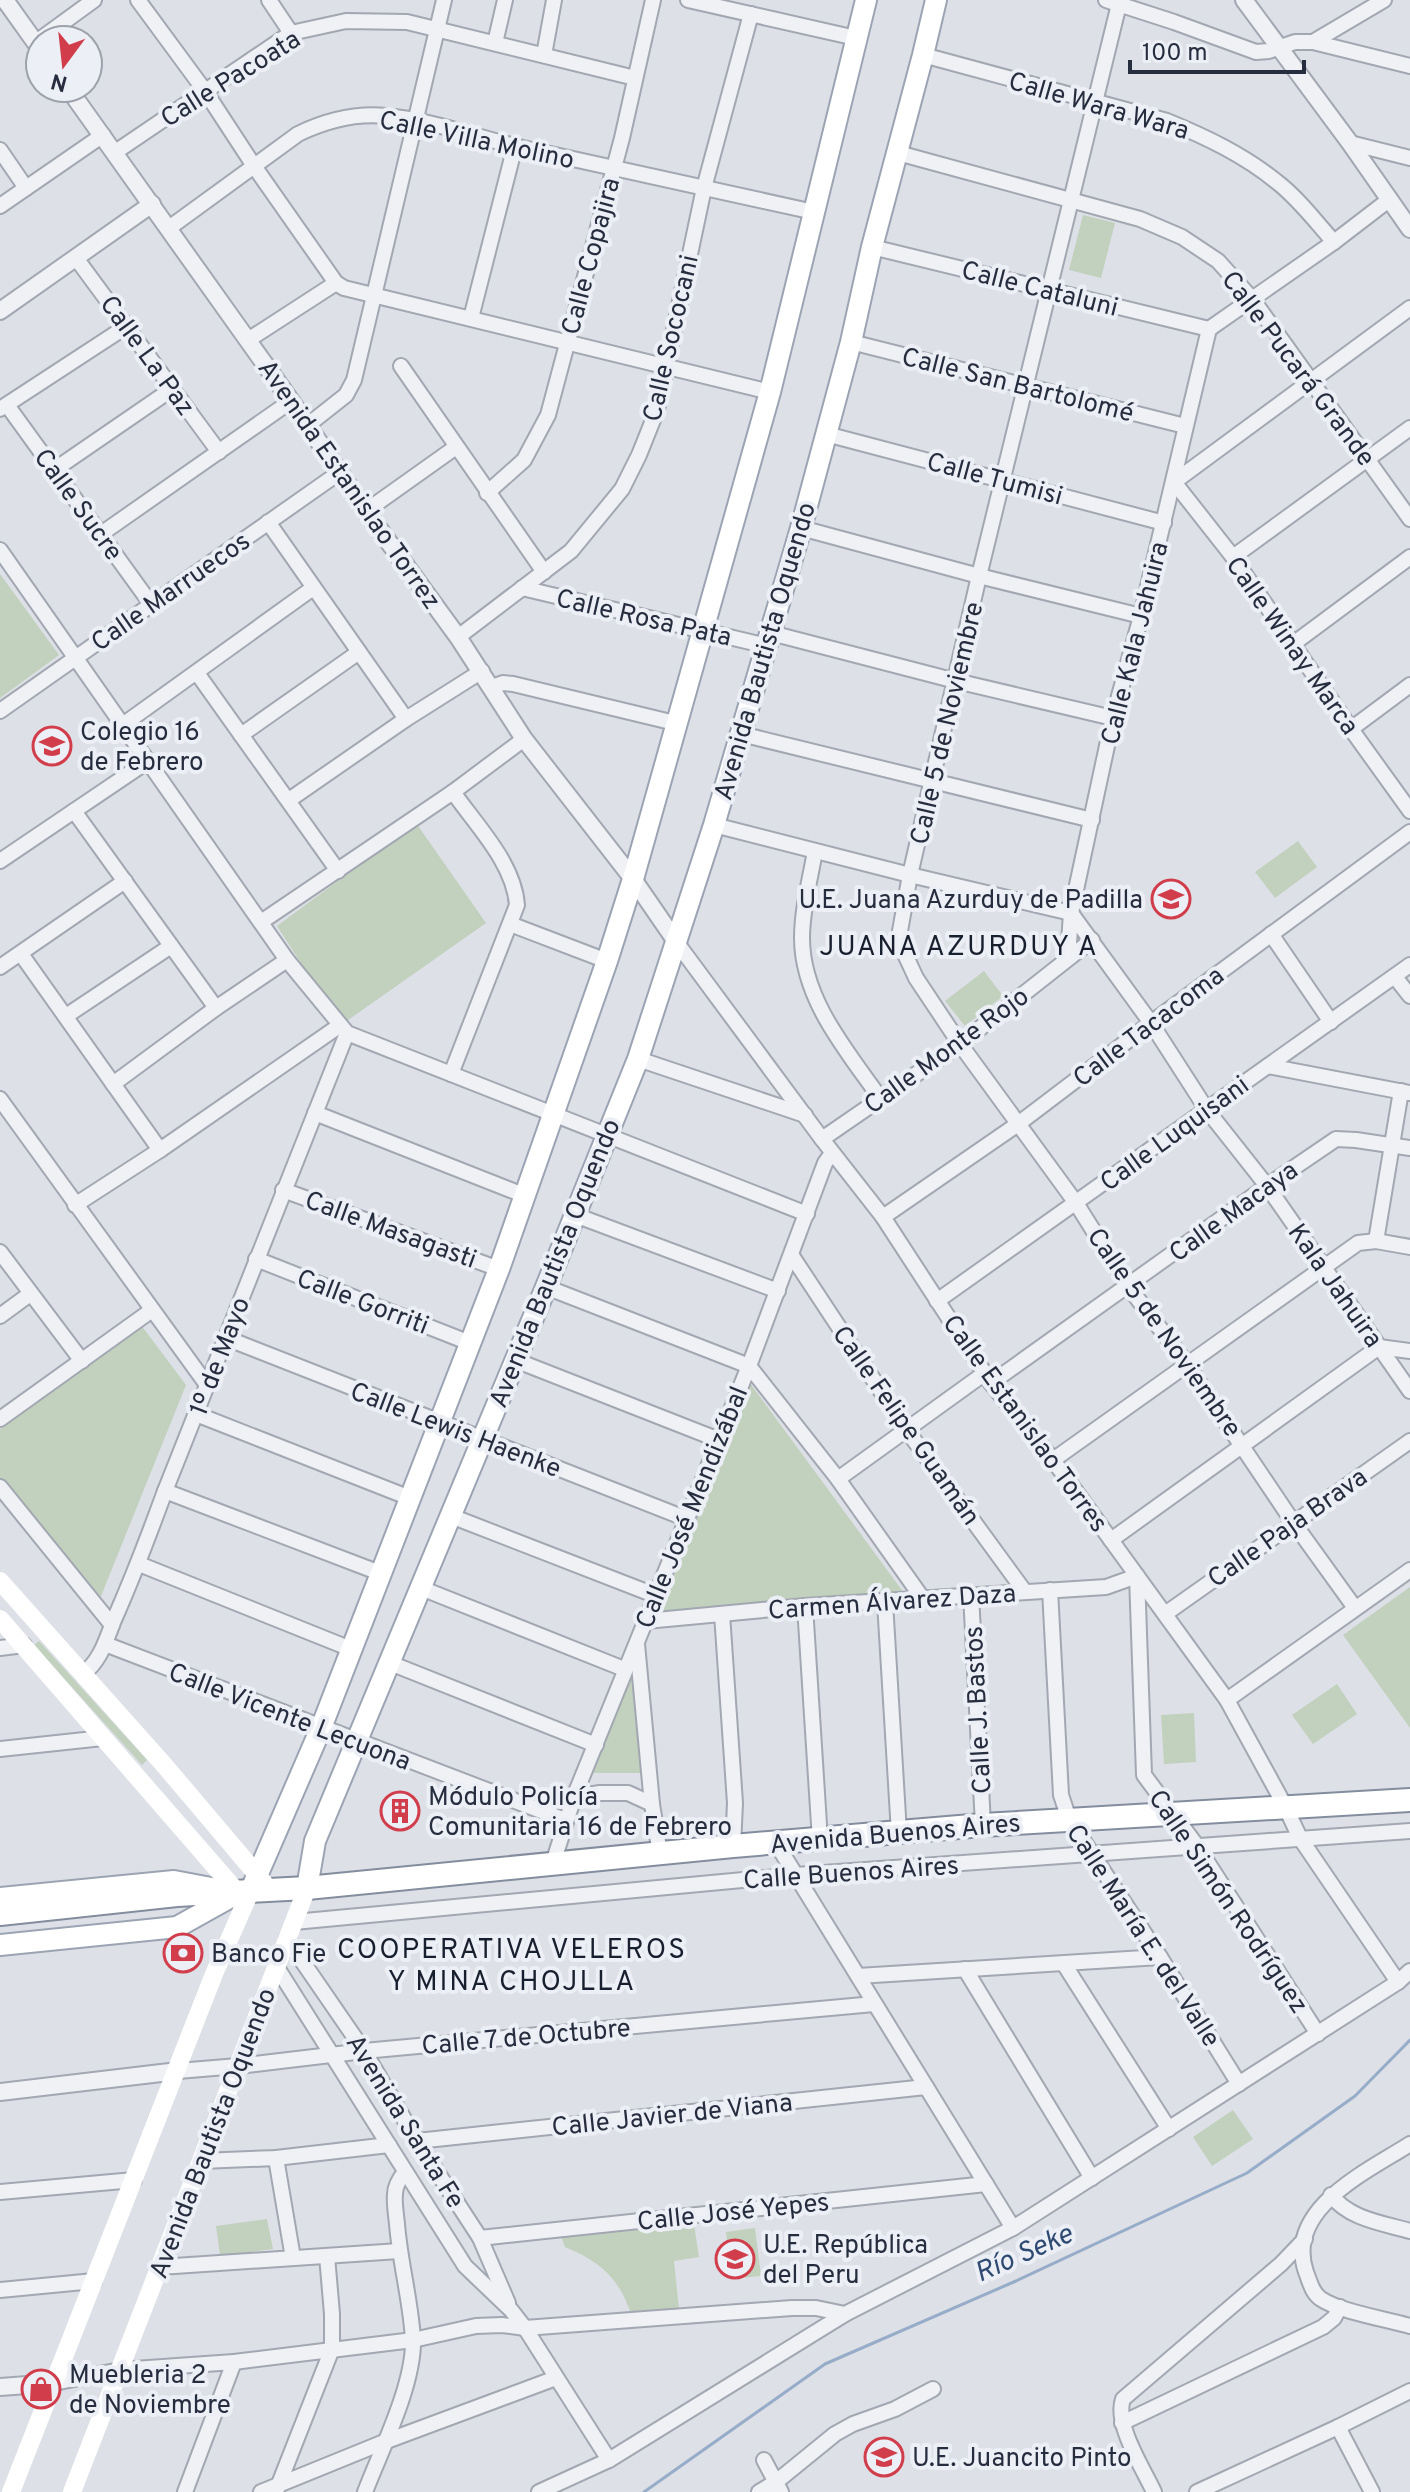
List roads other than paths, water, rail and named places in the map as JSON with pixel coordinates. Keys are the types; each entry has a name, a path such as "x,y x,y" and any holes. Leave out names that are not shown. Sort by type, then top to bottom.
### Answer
{"highway":[{"name":"Avenida Buenos Aires","path":"0,1914 254,1888 307,1888 983,1825 1410,1800"},
{"name":"Avenida Buenos Aires","path":"0,1928 181,1907 254,1888"}],"main road":[{"name":"Avenida Bautista Oquendo","path":"8,2488 54,2383 214,1974 321,1728 526,1196 633,879 770,392 866,0"},
{"name":"Avenida Bautista Oquendo","path":"72,2492 307,1888 315,1841 638,1059 714,825 801,528 936,0"},
{"path":"0,1581 83,1674 254,1888"},
{"path":"0,1619 103,1738 254,1888"},
{"name":"Avenida Buenos Aires","path":"0,1898 174,1881 254,1888"},
{"name":"Avenida Buenos Aires","path":"0,1945 177,1927 254,1888"}],"street":[{"path":"5,0 24,26"},
{"path":"65,24 94,0"},
{"path":"138,0 205,91 336,283 351,291 770,392"},
{"path":"269,0 291,33"},
{"path":"308,425 340,401 351,388 444,0"},
{"path":"495,43 505,0"},
{"path":"544,55 554,0"},
{"name":"Calle Copajira","path":"487,493 524,460 548,415 613,169 653,0"},
{"path":"688,0 856,38"},
{"path":"1244,0 1410,229"},
{"path":"1313,42 1384,0"},
{"path":"1115,1 1256,52 1295,42 1313,42 1410,66"},
{"name":"Calle 5 de Noviembre","path":"1115,1 1095,101 979,576 910,875 900,931 904,952 916,978 960,1044 1076,1203 1128,1286 1186,1363 1355,1608"},
{"name":"Calle Sococani","path":"458,637 571,551 622,489 639,455 657,410 704,188 751,14"},
{"name":"Calle Pacoata","path":"114,153 291,33 346,21 407,22 635,78"},
{"name":"Calle Wara Wara","path":"923,55 1095,101 1204,136 1248,160 1280,184 1334,242"},
{"name":"Avenida Estanislao Torrez","path":"80,104 482,671 524,739 633,879"},
{"name":"Calle Villa Molino","path":"169,228 298,134 317,125 371,115 416,121 613,169 814,212"},
{"path":"0,206 103,135"},
{"path":"1350,143 1410,158"},
{"path":"471,318 515,146"},
{"path":"0,150 26,188"},
{"name":"Calle Pucará Grande","path":"898,153 1140,219 1182,237 1218,261 1253,300 1410,519"},
{"path":"1209,329 1390,199"},
{"path":"0,311 152,204"},
{"name":"Calle Cataluni","path":"872,247 1209,329"},
{"name":"Calle La Paz","path":"76,258 219,452"},
{"path":"248,340 336,283"},
{"path":"1174,482 1410,308"},
{"path":"4,407 127,326"},
{"name":"Calle Kala Jahuira","path":"1068,958 1071,913 1113,718 1164,523 1209,329"},
{"name":"Calle San Bartolomé","path":"851,342 1185,426"},
{"path":"401,366 544,572"},
{"path":"54,470 172,389"},
{"path":"101,534 291,401"},
{"name":"Calle Sucre","path":"4,407 151,604"},
{"path":"1233,557 1410,428"},
{"name":"Calle Tumisi","path":"826,434 1164,523"},
{"path":"366,511 456,447"},
{"name":"Calle Marruecos","path":"0,711 340,472"},
{"name":"Calle Winay Marca","path":"1174,482 1233,557 1351,729 1409,807"},
{"path":"268,522 406,719"},
{"path":"801,528 1141,616"},
{"path":"0,550 287,960 343,1030 807,1214"},
{"path":"1293,644 1410,557"},
{"path":"124,724 313,588"},
{"name":"Calle Rosa Pata","path":"522,588 702,632 769,640 1113,718"},
{"path":"241,735 359,652"},
{"path":"289,800 482,671"},
{"path":"197,673 338,871"},
{"path":"492,687 503,683 513,684 675,723"},
{"path":"1351,729 1410,685"},
{"path":"741,734 1092,820"},
{"path":"261,922 453,792 524,739"},
{"path":"0,861 148,761"},
{"path":"451,1074 517,905 513,880 506,866 453,792"},
{"path":"74,811 216,1008"},
{"path":"714,825 1071,913"},
{"name":"Calle Tacacoma","path":"883,1217 1018,1124 1410,832"},
{"path":"815,851 802,940 807,972 819,1005 838,1039 880,1098"},
{"name":"Calle Estanislao Torres","path":"633,879 832,1153 883,1217 988,1378 1053,1460 1227,1700 1300,1838 1398,1982"},
{"path":"0,967 125,881"},
{"name":"Kala Jahuira","path":"1071,913 1151,1023 1207,1110 1267,1186 1410,1391"},
{"path":"510,924 607,961"},
{"path":"1271,934 1331,1022"},
{"name":"Calle Monte Rojo","path":"822,1139 960,1044 1092,940"},
{"path":"66,1016 171,946"},
{"path":"21,954 160,1150"},
{"path":"113,1084 287,960"},
{"name":"Calle Luquisani","path":"937,1301 1410,965"},
{"path":"1395,977 1410,996"},
{"path":"75,1205 343,1030"},
{"name":"1º de Mayo","path":"83,1674 91,1668 105,1644 139,1564 315,1113 343,1030"},
{"path":"638,1059 805,1115"},
{"path":"1268,1066 1405,1092 1391,1144 1376,1241"},
{"path":"3,1107 207,1385"},
{"path":"315,1113 526,1196"},
{"name":"Calle Macaya","path":"838,1479 906,1429 1128,1286 1336,1139 1410,1148"},
{"name":"Calle José Mendizábal","path":"553,1863 565,1820 624,1669 657,1596 792,1256 825,1163 832,1153"},
{"name":"Calle Masagasti","path":"283,1190 499,1269"},
{"path":"575,1215 778,1291"},
{"path":"1053,1460 1358,1243 1376,1241 1410,1247"},
{"path":"0,1252 82,1361"},
{"name":"Calle Felipe Guamán","path":"792,1256 906,1429 1025,1592"},
{"name":"Calle Gorriti","path":"256,1259 470,1343"},
{"path":"546,1287 749,1366 838,1479 923,1599"},
{"path":"0,1316 30,1294"},
{"path":"0,1419 152,1310"},
{"name":"Calle Lewis Haenke","path":"226,1338 687,1519"},
{"path":"1111,1540 1379,1347 1410,1351"},
{"path":"515,1360 719,1440"},
{"path":"196,1414 410,1498"},
{"name":"Calle Paja Brava","path":"1165,1614 1410,1441"},
{"path":"0,1487 112,1625"},
{"path":"165,1491 380,1573"},
{"path":"451,1516 657,1596"},
{"path":"139,1564 351,1649"},
{"path":"1227,1700 1410,1570"},
{"name":"Carmen Álvarez Daza","path":"646,1621 805,1606 1106,1587 1137,1576"},
{"name":"Calle Simón Rodríguez","path":"1137,1576 1144,1775 1197,1846 1318,2034"},
{"path":"421,1588 624,1669"},
{"name":"Calle María E. del Valle","path":"1050,1590 1061,1795 1069,1819 1239,2084"},
{"name":"Calle J. Bastos","path":"971,1594 983,1825"},
{"path":"885,1602 899,1833"},
{"path":"805,1606 820,1840"},
{"path":"722,1614 735,1803 733,1846"},
{"path":"637,1640 652,1804 660,1854"},
{"name":"Calle Vicente Lecuona","path":"105,1644 565,1820"},
{"path":"0,1648 24,1645"},
{"path":"390,1663 596,1745"},
{"path":"0,1749 103,1738"},
{"path":"574,1797 628,1793 652,1804"},
{"name":"Calle Buenos Aires","path":"290,1930 796,1875 1410,1831"},
{"path":"776,1843 1013,2228"},
{"name":"Avenida Santa Fe","path":"290,1930 417,2141 480,2238 511,2310"},
{"path":"858,1976 1160,1957"},
{"path":"1064,1964 1169,2129"},
{"name":"Avenida Santa Fe","path":"276,1966 465,2266 511,2310 525,2328 609,2460"},
{"path":"965,1969 1092,2178"},
{"path":"539,2492 609,2460 845,2314 1013,2228 1318,2034 1410,1971"},
{"name":"Calle 7 de Octubre","path":"178,2071 874,2004"},
{"path":"0,2092 178,2071"},
{"name":"Calle Javier de Viana","path":"417,2141 926,2087"},
{"path":"1410,2144 1331,2195 1308,2227 1302,2261 1318,2297 1340,2307 1410,2326"},
{"path":"201,2161 276,2158 389,2145"},
{"path":"276,2158 293,2258"},
{"path":"365,2492 410,2369 413,2340 394,2195 405,2172"},
{"path":"0,2192 134,2180"},
{"name":"Calle José Yepes","path":"480,2238 986,2184"},
{"path":"1331,2195 1340,2207 1354,2215 1410,2231"},
{"path":"1154,2492 1122,2423 1120,2409 1123,2399 1258,2285 1305,2239"},
{"path":"160,2267 399,2251"},
{"path":"276,2489 332,2349 327,2256"},
{"path":"0,2290 94,2281"},
{"path":"1122,2423 1323,2327 1334,2318 1340,2307"},
{"path":"0,2387 54,2383 120,2370 234,2362 413,2340 476,2326 525,2328 792,2308 816,2308 845,2314"},
{"path":"185,2492 234,2362"},
{"path":"261,2492 276,2489 384,2442 556,2378"},
{"path":"759,2492 778,2487 835,2434 933,2389"},
{"path":"1197,2492 1410,2391"},
{"path":"1338,2427 1372,2492"},
{"path":"764,2460 778,2487"}],"waterway":[{"name":"Río Seke","path":"644,2492 825,2364 1016,2281 1247,2173 1355,2096 1410,2040"}],"place":[{"name":"Colegio 16 de Febrero","path":"52,746"},
{"name":"U.E. Juana Azurduy de Padilla","path":"1171,899"},
{"name":"Módulo Policía Comunitaria 16 de Febrero","path":"400,1811"},
{"name":"Banco Fie","path":"183,1953"},
{"name":"U.E. República del Peru","path":"735,2259"},
{"name":"Muebleria 2 de Noviembre","path":"41,2389"},
{"name":"U.E. Juancito Pinto","path":"884,2457"}],"district":[{"name":"JUANA AZURDUY A","path":"959,945"},
{"name":"COOPERATIVA VELEROS Y MINA CHOJLLA","path":"512,1964"}]}
